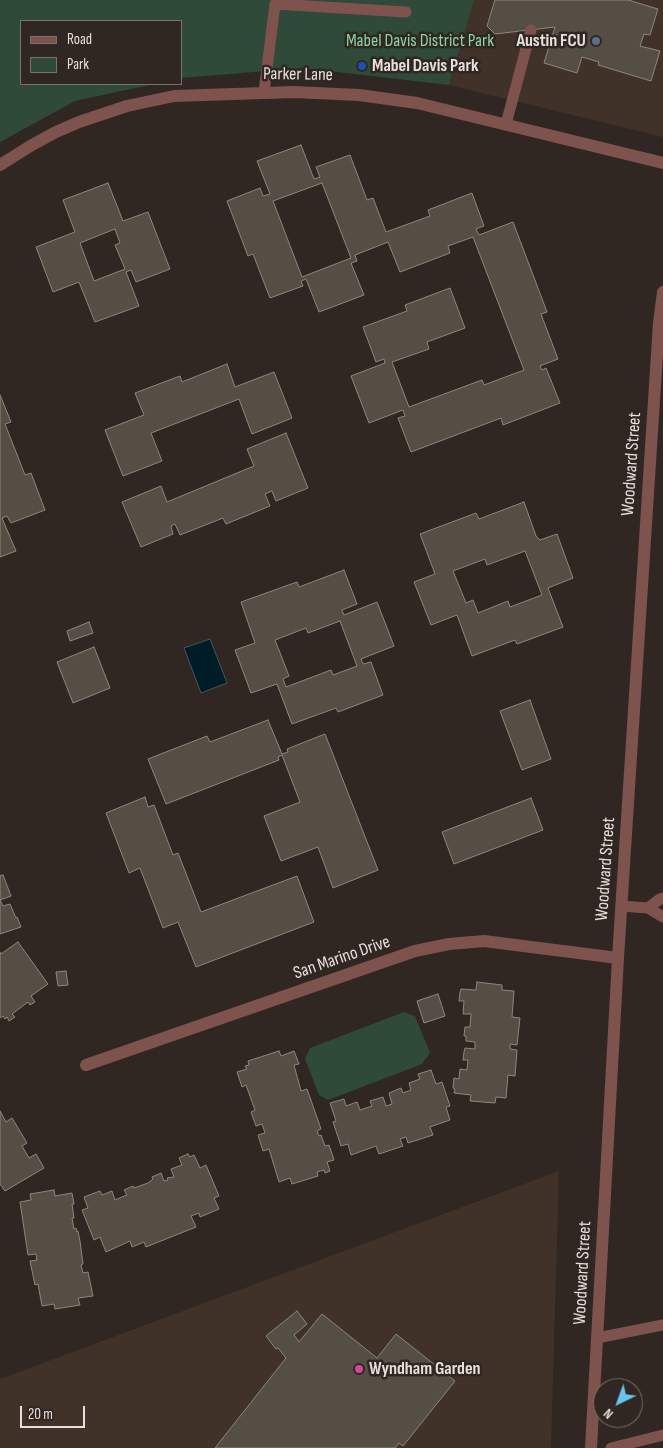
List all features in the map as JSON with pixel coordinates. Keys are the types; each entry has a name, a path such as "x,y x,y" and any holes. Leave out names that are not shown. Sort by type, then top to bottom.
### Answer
{"street":[{"name":"Parker Lane","path":"0,165 56,132 127,106 174,96 264,92 325,92 417,103 663,162"},
{"name":"Woodward Street","path":"591,1448 621,906 659,323 663,292"},
{"name":"San Marino Drive","path":"86,1065 415,951 449,944 484,941 618,958"}],"lane":[{"path":"264,92 275,4 406,12"},
{"path":"506,124 531,30"},
{"path":"648,908 663,898"},
{"path":"621,906 648,908 663,917"},
{"path":"597,1338 663,1325"},
{"path":"611,1448 663,1435"}],"shaded area":[{"path":"474,0 663,0 663,137 449,85"},
{"path":"559,1171 551,1448 0,1448 0,1379"}],"green space":[{"name":"Mabel Davis District Park","path":"0,0 474,0 449,85 303,68 182,78 182,20 20,20 20,85 149,85 75,101 0,142"},
{"path":"404,1012 415,1016 430,1053 422,1064 328,1100 319,1095 305,1059 310,1048"}],"water":[{"path":"210,639 227,683 201,693 184,648"}],"building":[{"name":"Austin FCU","path":"495,0 628,0 658,9 650,35 644,34 640,46 660,51 651,81 598,65 599,62 582,57 577,73 544,63 555,27 495,34 487,26"},
{"path":"301,145 314,179 320,177 316,167 350,155 367,200 373,198 386,232 430,216 428,210 472,193 484,226 476,229 479,235 513,222 547,312 541,314 558,359 540,366 542,370 546,368 560,403 503,425 501,418 411,452 398,418 405,416 403,410 369,423 351,376 385,363 384,359 376,362 363,327 407,311 405,305 450,288 465,328 427,342 429,349 392,362 409,407 482,380 484,385 524,370 473,237 448,246 450,253 400,272 388,242 355,255 357,261 351,263 364,295 319,312 306,279 301,281 303,286 270,298 253,254 248,256 227,201 260,188 263,196 270,194 257,161","holes":["322,183 351,258 302,277 273,201"]},
{"path":"108,183 123,221 148,212 170,269 136,282 131,270 126,272 139,306 95,322 79,282 53,292 36,247 75,232 63,200","holes":["115,229 120,243 115,245 125,269 94,281 80,243"]},
{"path":"227,364 235,387 274,372 292,418 252,434 239,399 151,433 162,461 123,476 105,430 144,415 135,393 180,376 182,382"},
{"path":"0,395 11,422 5,424 25,475 31,473 45,510 11,523 7,516 2,518 16,551 0,557"},
{"path":"286,433 308,488 276,501 272,491 265,494 270,506 226,524 223,518 180,535 175,524 171,526 173,534 141,547 122,502 161,486 167,502 254,466 247,449"},
{"path":"524,502 536,536 540,540 557,534 573,578 548,588 563,627 517,644 515,640 472,656 457,615 431,625 414,582 435,574 420,534 476,513 479,519","holes":["525,551 542,595 510,607 508,601 478,613 473,600 466,603 453,571 485,559 487,565"]},
{"path":"344,570 357,604 342,610 344,615 377,602 394,646 361,659 363,664 371,662 383,695 338,712 336,708 292,724 277,684 251,693 235,650 255,643 241,602 297,582 299,587","holes":["340,621 357,666 333,675 331,670 286,687 283,679 289,676 275,640 306,628 308,633"]},
{"path":"89,622 93,633 70,641 67,631"},
{"path":"94,647 110,688 73,703 57,662"},
{"path":"530,700 551,759 522,770 500,711"},
{"path":"268,720 282,754 288,752 287,749 325,734 378,870 333,888 318,847 281,861 264,816 300,802 282,755 278,757 279,760 166,804 148,759 207,736 210,742"},
{"path":"145,797 148,807 154,805 173,855 178,853 201,912 297,876 314,922 196,967 178,922 163,928 140,868 129,873 106,813"},
{"path":"531,798 543,830 454,864 442,832"},
{"path":"3,875 11,896 0,900 0,876"},
{"path":"0,900 3,906 10,904 21,927 0,934"},
{"path":"18,942 48,984 31,996 35,1002 30,1005 28,1002 12,1014 15,1017 9,1021 7,1017 5,1019 3,1016 0,1018 0,952 1,954"},
{"path":"66,971 68,985 58,986 56,972"},
{"path":"477,982 502,985 502,990 514,991 512,1017 520,1018 517,1045 510,1044 510,1049 517,1050 515,1076 508,1075 506,1098 496,1097 495,1103 470,1101 471,1095 454,1093 455,1089 453,1088 454,1078 459,1079 460,1069 467,1070 468,1060 463,1060 465,1048 475,1049 475,1042 466,1041 466,1036 464,1036 465,1027 470,1027 471,1014 463,1014 464,1001 459,1001 460,992 461,989 476,990"},
{"path":"438,994 445,1016 424,1023 417,1001"},
{"path":"279,1051 281,1056 294,1051 299,1064 294,1065 301,1091 307,1089 321,1129 317,1131 319,1136 321,1135 325,1146 329,1145 334,1160 327,1162 330,1171 325,1173 324,1170 317,1172 318,1176 292,1184 290,1178 279,1182 269,1149 263,1151 258,1135 265,1133 262,1124 256,1126 251,1112 255,1110 246,1085 242,1087 237,1072 247,1069 245,1066 249,1065 248,1061"},
{"path":"431,1070 436,1084 442,1082 450,1106 446,1107 450,1120 430,1127 433,1135 408,1143 406,1137 400,1139 403,1146 379,1154 376,1146 351,1155 348,1144 341,1146 333,1122 336,1121 330,1103 344,1099 346,1106 357,1102 360,1110 372,1106 370,1101 383,1097 386,1106 392,1104 389,1093 401,1088 403,1093 411,1090 409,1083 420,1079 418,1074"},
{"path":"0,1111 6,1122 12,1118 27,1143 22,1146 29,1158 36,1154 44,1168 5,1191 0,1184"},
{"path":"188,1154 190,1157 194,1155 200,1168 206,1165 219,1196 214,1198 219,1209 200,1217 199,1213 191,1216 196,1227 146,1247 144,1242 132,1247 130,1241 106,1252 100,1237 94,1240 82,1210 88,1208 84,1197 100,1191 102,1195 112,1191 115,1200 127,1195 124,1190 148,1183 153,1179 152,1177 161,1173 164,1181 168,1180 167,1178 174,1177 171,1169 182,1165 179,1158"},
{"path":"54,1190 55,1196 72,1193 74,1218 72,1218 74,1229 76,1228 78,1231 80,1241 83,1264 81,1265 83,1273 88,1272 93,1296 78,1298 80,1305 55,1309 54,1304 42,1306 38,1284 35,1285 30,1261 37,1260 36,1254 28,1255 20,1202 31,1200 30,1194"},
{"name":"Wyndham Garden","path":"297,1311 307,1324 294,1335 299,1342 322,1314 377,1358 396,1334 455,1381 403,1446 399,1443 395,1448 215,1448 286,1358 266,1336"}],"place":[{"name":"Austin FCU","path":"596,41"},
{"name":"Mabel Davis Park","path":"362,66"},
{"name":"Wyndham Garden","path":"359,1369"}]}
